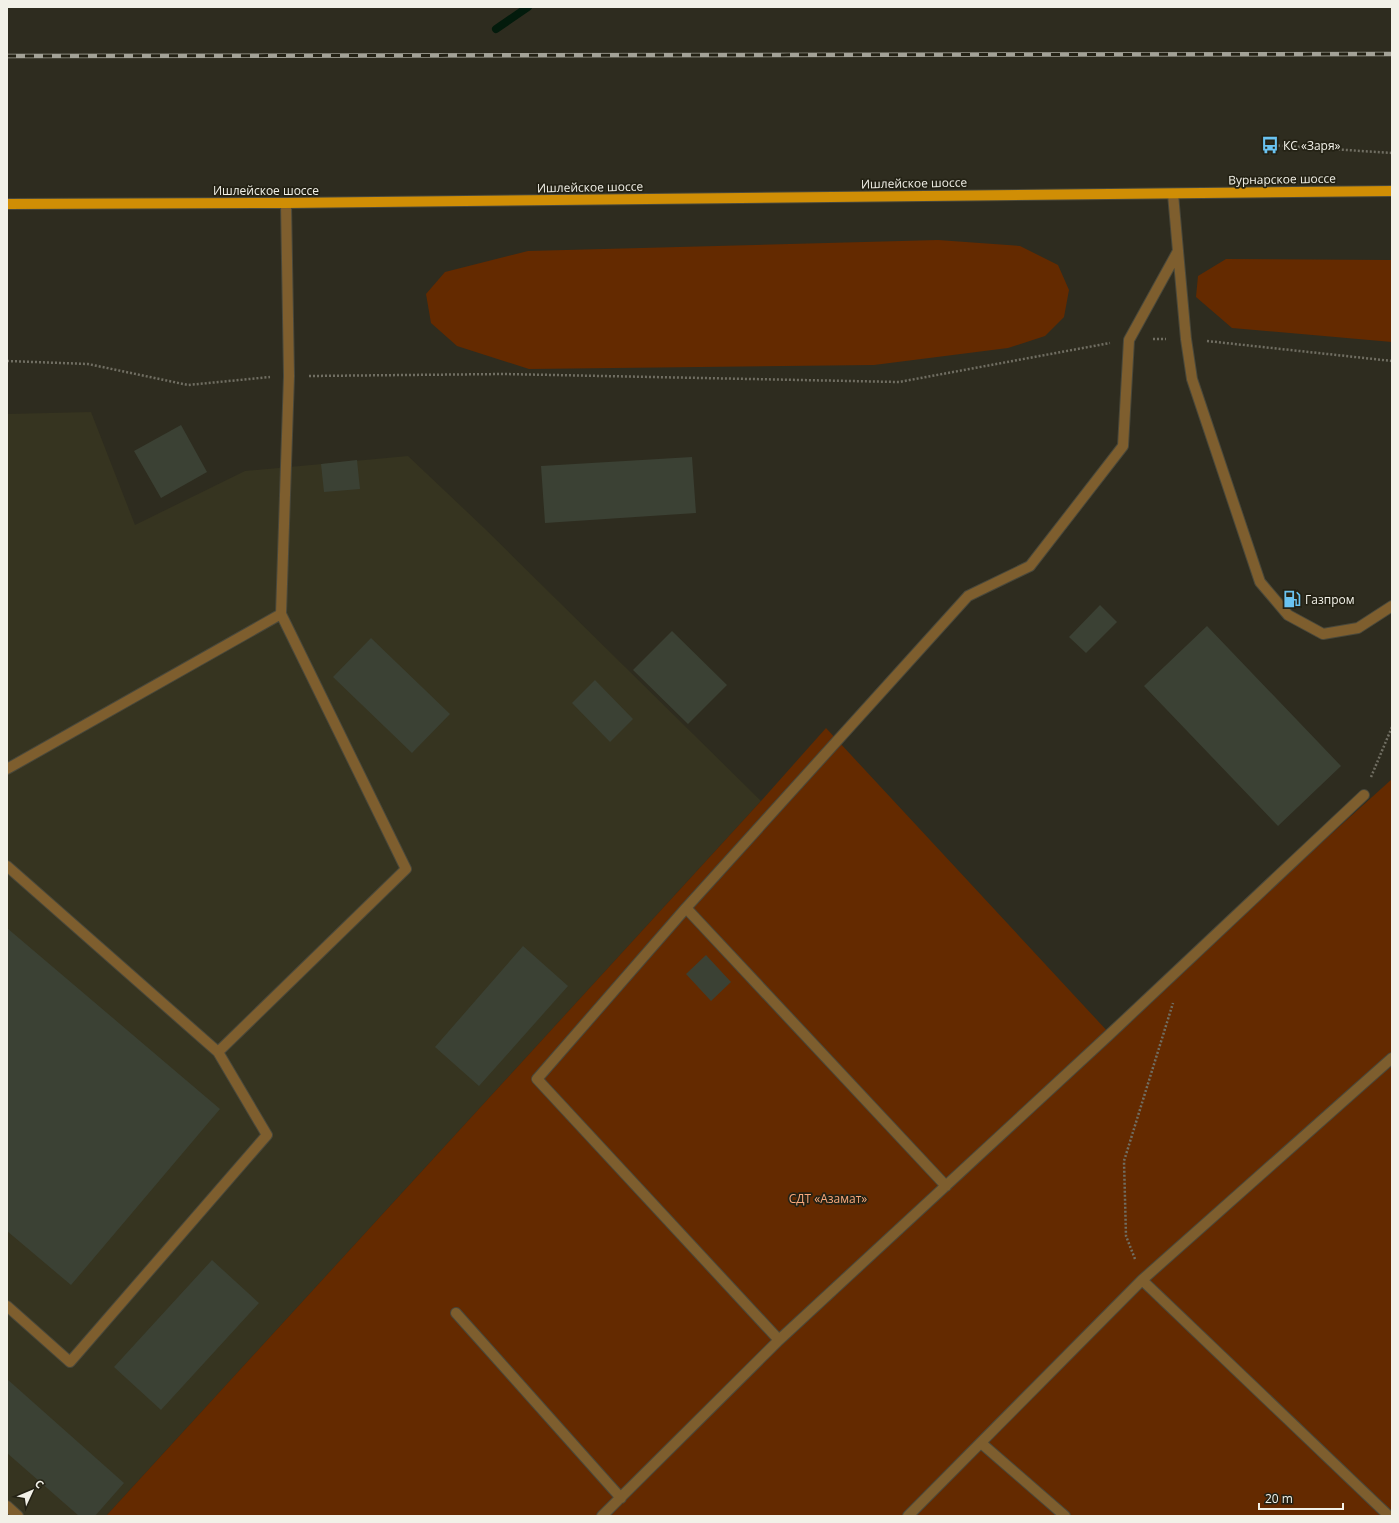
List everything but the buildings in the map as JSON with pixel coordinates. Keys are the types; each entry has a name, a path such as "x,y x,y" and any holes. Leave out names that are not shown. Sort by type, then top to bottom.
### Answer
{"main road":[{"name":"Вурнарское шоссе","path":"1173,194 1392,191"},
{"name":"Ишлейское шоссе","path":"7,204 286,203 1173,194"}],"lane":[{"path":"1173,194 1186,339 1192,379 1260,582 1288,615 1323,634 1358,628 1392,606"},
{"path":"218,1052 406,869 281,614 289,376 286,203"},
{"path":"779,1340 537,1078 686,908 968,596 1030,566 1123,446 1129,340 1178,251"},
{"path":"7,769 281,614"},
{"path":"602,1516 779,1340 1364,795"},
{"path":"7,866 218,1052 267,1135 70,1362 7,1306"},
{"path":"686,908 946,1186"},
{"path":"908,1516 1142,1280 1392,1058"},
{"path":"1142,1280 1389,1516"},
{"path":"456,1313 620,1498"},
{"path":"981,1443 1065,1516"},
{"path":"7,1506 18,1516"}],"path":[{"path":"1270,145 1392,153"},
{"path":"7,361 88,364 188,385 289,376 504,374 899,382 1129,340 1186,339 1392,361"},
{"path":"1364,795 1392,727"},
{"path":"1142,1280 1126,1236 1124,1161 1174,1001"}],"shaded area":[{"path":"91,412 135,525 245,471 408,456 483,527 761,801 106,1516 7,1516 7,414"}],"green space":[{"path":"938,240 1020,246 1058,265 1069,290 1064,317 1045,336 1008,348 874,365 529,369 457,346 431,323 426,294 445,272 528,251"},
{"path":"1226,259 1392,260 1392,342 1232,328 1196,297 1198,276"},
{"name":"СДТ «Азамат»","path":"826,728 1110,1034 1392,779 1392,1516 106,1516 761,801"}],"waterway":[{"path":"496,29 528,7"}],"railway":[{"path":"7,56 1392,54"}],"place":[{"name":"КС «Заря»","path":"1270,145"},
{"name":"Газпром","path":"1292,599"}]}
